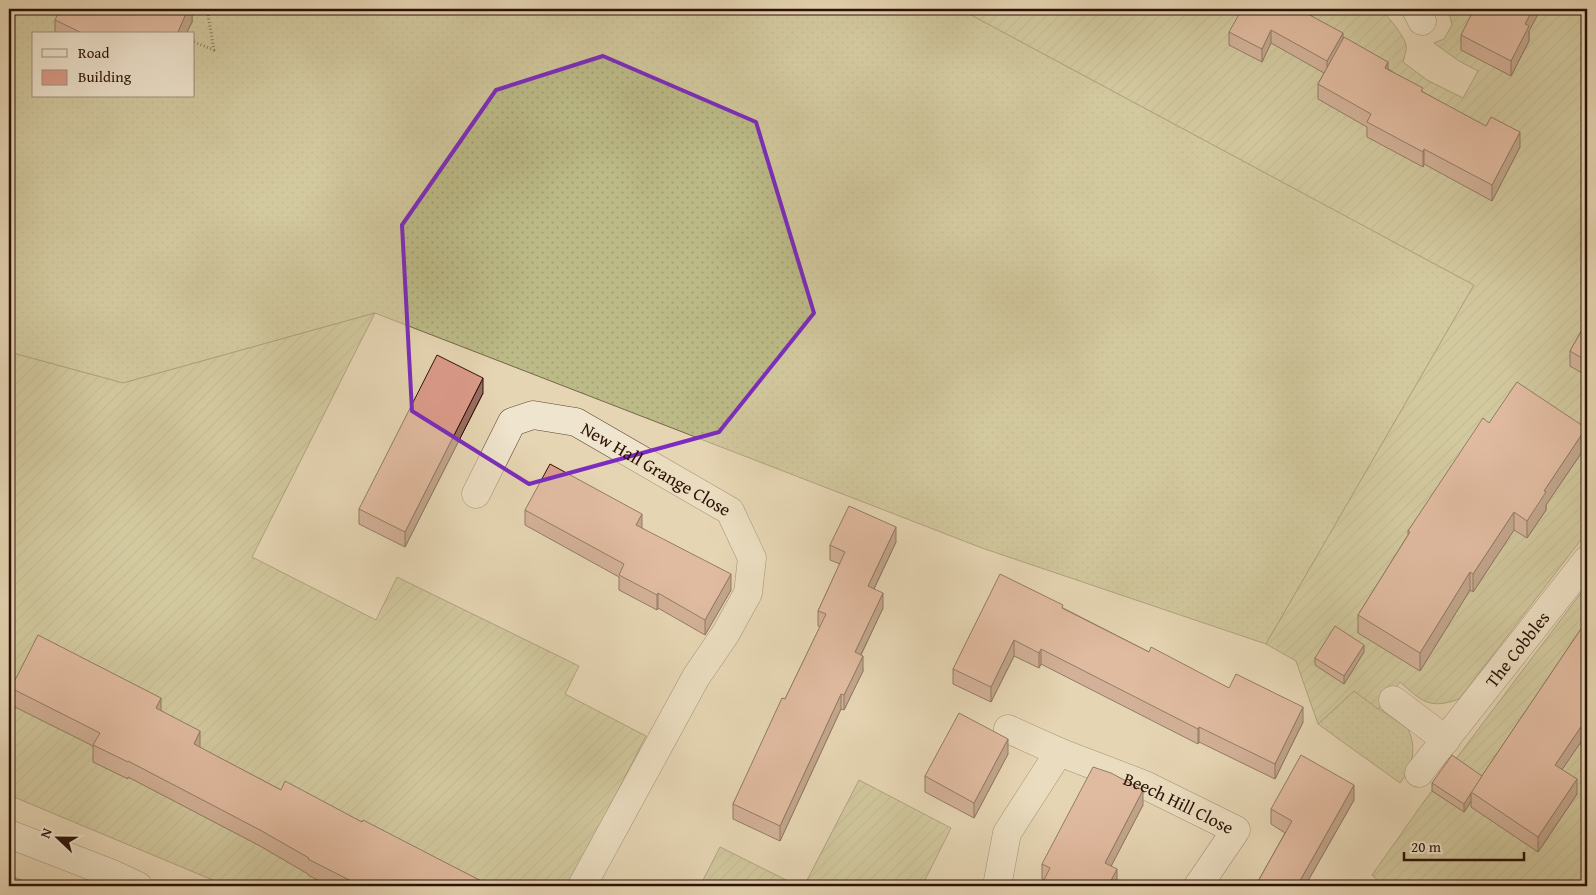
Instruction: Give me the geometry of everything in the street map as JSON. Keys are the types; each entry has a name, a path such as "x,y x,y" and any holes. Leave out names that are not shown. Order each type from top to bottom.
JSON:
{"street":[{"name":"New Hall Grange Close","path":"476,494 512,422 533,415 576,422 730,511 752,558 748,593 726,633 696,677 582,886"},
{"name":"The Cobbles","path":"1420,773 1587,560"},
{"path":"1393,700 1446,740"},
{"name":"Beech Hill Close","path":"1008,729 1059,752 1145,785 1236,830 1198,886"},
{"path":"997,886 1007,833 1059,752"},
{"path":"9,834 110,873 138,886"}],"path":[{"path":"195,42 214,50 207,9"}],"highlighted area":[{"path":"603,56 756,122 814,313 719,432 529,484 412,411 402,225 496,90"}],"shaded area":[{"path":"9,9 960,9 1474,285 1266,644 982,548 375,313 123,383 9,352"},
{"path":"960,9 1364,9 1366,12 1371,9 1380,9 1405,41 1406,49 1403,62 1427,80 1463,98 1478,71 1459,61 1434,43 1444,39 1452,25 1448,9 1587,9 1587,532 1459,699 1440,704 1426,702 1400,682 1378,709 1354,691 1318,724 1296,661 1266,644 1474,285"},
{"path":"375,313 252,557 376,620 397,577 579,666 565,694 646,736 569,886 227,886 9,795 9,352 123,383"},
{"path":"1587,585 1587,886 1384,886 1372,875 1425,800"},
{"path":"1354,691 1408,729 1413,750 1412,757 1408,770 1400,783 1318,724"},
{"path":"859,780 951,828 922,886 804,886"},
{"path":"720,847 798,886 700,886"},
{"path":"9,875 37,886 9,886"}],"building":[{"path":"60,9 188,9 178,32 80,32 55,20"},
{"path":"1242,9 1305,9 1304,12 1343,33 1327,61 1271,30 1262,49 1229,32"},
{"path":"1474,9 1533,9 1525,24 1529,26 1511,61 1461,35"},
{"path":"1344,37 1388,62 1385,68 1423,88 1421,91 1486,126 1491,117 1520,132 1492,185 1424,149 1423,152 1367,122 1371,114 1318,84"},
{"path":"1587,321 1587,361 1570,351"},
{"path":"437,355 483,378 405,532 359,509"},
{"path":"1517,382 1586,428 1544,491 1546,492 1527,521 1514,512 1473,574 1470,572 1420,653 1358,615 1410,532 1408,531 1483,418 1489,423"},
{"path":"550,464 642,514 636,525 731,574 705,620 658,593 657,595 619,575 624,564 525,510"},
{"path":"849,506 896,527 868,586 883,593 855,652 863,656 844,695 841,694 780,826 733,804 782,698 785,699 826,614 818,611 845,552 830,545"},
{"path":"1000,574 1063,605 1062,608 1149,652 1151,647 1229,688 1236,674 1303,707 1275,764 1199,727 1198,729 1041,649 1039,653 1014,640 991,687 953,669"},
{"path":"1587,620 1587,718 1555,765 1577,779 1538,837 1471,792"},
{"path":"1335,626 1364,645 1344,676 1315,658"},
{"path":"38,635 161,698 156,708 200,731 194,744 281,790 285,781 362,822 363,820 491,886 361,886 308,859 260,830 128,761 93,745 100,733 11,688"},
{"path":"959,713 1008,739 974,803 925,776"},
{"path":"1301,755 1354,785 1297,886 1256,885 1292,821 1271,809"},
{"path":"1452,755 1482,776 1464,804 1432,783"},
{"path":"1093,767 1111,773 1143,790 1105,863 1117,869 1108,886 1041,886 1050,868 1042,864"}]}
